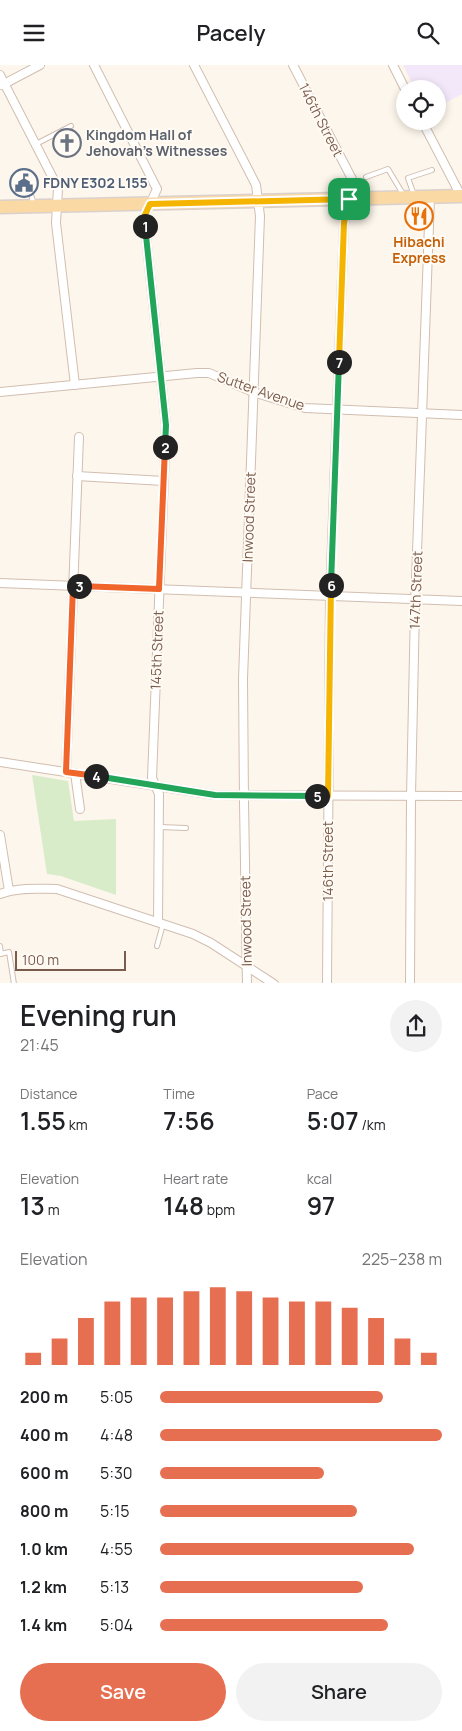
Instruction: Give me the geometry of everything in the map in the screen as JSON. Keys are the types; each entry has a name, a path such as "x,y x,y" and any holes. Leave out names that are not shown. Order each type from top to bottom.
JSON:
{"main road":[{"path":"0,207 461,196"}],"street":[{"path":"2,84 40,65"},
{"name":"145th Street","path":"94,65 157,189 144,217 166,425 152,778 160,794 161,923"},
{"name":"Inwood Street","path":"194,65 256,185 260,216 243,679 247,983"},
{"name":"146th Street","path":"293,65 352,179 353,188 344,223 330,596 327,983"},
{"path":"393,65 400,80"},
{"path":"0,75 2,84 58,188 56,223 74,385"},
{"path":"427,130 461,196"},
{"name":"147th Street","path":"410,983 415,599 430,197"},
{"name":"Sutter Avenue","path":"0,392 160,375 209,373 253,391 305,408 462,415"},
{"path":"66,772 79,437"},
{"path":"78,476 164,481"},
{"path":"0,583 462,601"},
{"path":"0,762 215,795 462,796"},
{"path":"75,773 80,809"},
{"path":"0,835 8,891"},
{"path":"0,894 8,891 34,888 57,889 193,934 211,943 274,983"}],"lane":[{"path":"36,144 71,126"},
{"path":"366,177 388,169 410,197"},
{"path":"410,197 408,178 432,170"},
{"path":"29,189 34,207"},
{"path":"159,827 186,828"},
{"path":"157,946 161,923"},
{"path":"0,946 0,954 9,952 14,983"}],"shaded area":[{"path":"403,65 462,65 462,94 446,103 446,80 410,80"}],"green space":[{"path":"32,775 68,781 74,821 116,819 116,895 61,876 47,874"}],"place":[{"name":"Kingdom Hall of Jehovah's Witnesses","path":"67,143"},
{"name":"FDNY E302 L155","path":"24,183"},
{"name":"Hibachi Express","path":"419,216"}],"route":[{"path":"349,199 344,223 331,587 328,796 215,795 66,772 73,586 159,589 166,425 144,217 150,204 349,199"}]}
